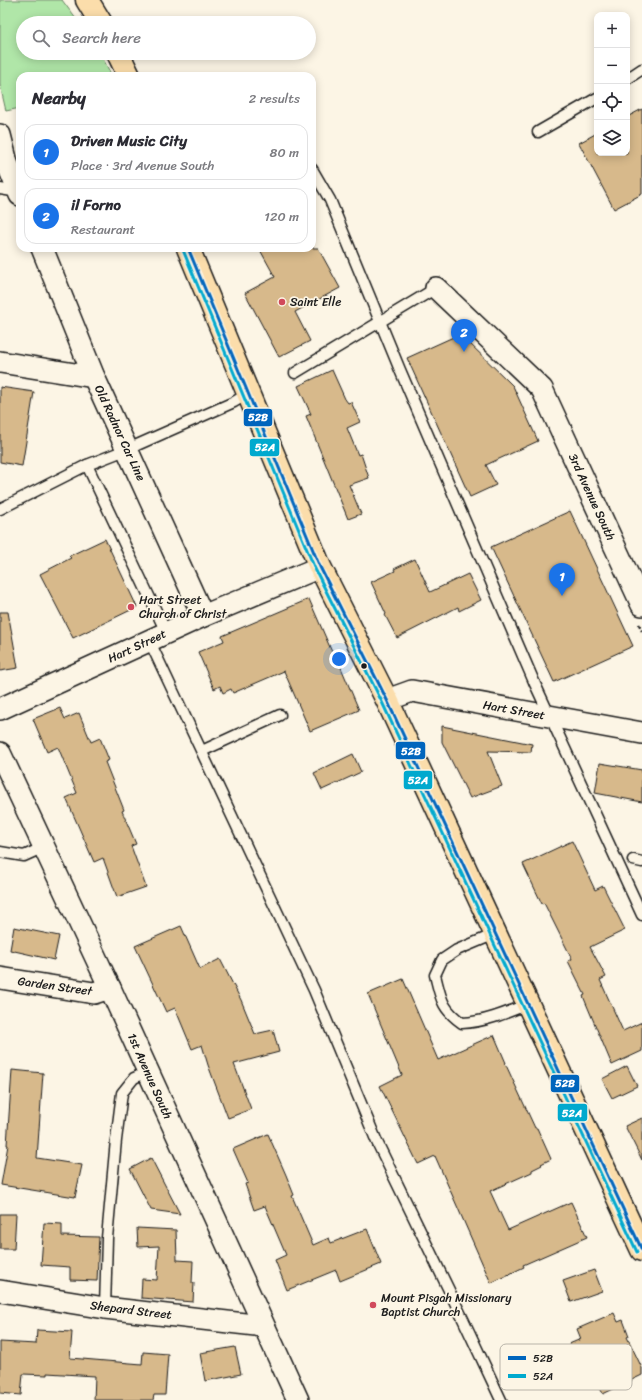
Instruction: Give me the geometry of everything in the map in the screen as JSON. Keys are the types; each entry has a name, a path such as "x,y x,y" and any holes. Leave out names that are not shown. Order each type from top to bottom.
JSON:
{"main road":[{"path":"87,0 97,16"},
{"path":"121,60 127,72"},
{"path":"190,252 250,393 320,566 387,700 642,1250"}],"street":[{"path":"0,135 13,192"},
{"name":"Old Radnor Car Line","path":"44,252 94,377 203,616"},
{"name":"3rd Avenue South","path":"436,288 542,389 642,605"},
{"path":"0,362 94,377"},
{"name":"Hart Street","path":"0,709 158,636 320,566"},
{"name":"Hart Street","path":"387,700 412,691 642,733"},
{"name":"1st Avenue South","path":"0,753 110,988 298,1400"},
{"name":"Garden Street","path":"0,978 94,993 110,988"},
{"name":"Shepard Street","path":"0,1292 105,1308 263,1326"}],"lane":[{"path":"630,77 642,69"},
{"path":"538,132 594,100"},
{"path":"316,176 330,200 403,377 550,716 642,915"},
{"path":"295,373 436,288"},
{"path":"0,509 87,465 128,449 234,402 250,393"},
{"path":"87,465 158,636 202,752 314,990 377,1142 463,1318 501,1400"},
{"path":"202,752 280,716"},
{"path":"0,852 24,856 44,847"},
{"path":"495,934 457,950 442,960 435,975 442,1003 453,1017 462,1023 475,1023 486,1020 528,1004"},
{"path":"105,1308 107,1238 122,1093 134,1078 148,1072"}],"green space":[{"path":"0,0 62,0 74,16 16,16 16,60 104,60 110,72 16,72 16,109 6,111 0,85"}],"building":[{"path":"642,109 642,194 614,209 579,143 594,135 594,156 630,156 630,115"},
{"name":"Saint Elle","path":"316,248 318,248 340,288 295,312 310,341 279,357 245,293 275,277 261,252 316,252"},
{"path":"460,334 513,386 538,441 486,465 496,485 470,497 407,358"},
{"path":"332,370 345,399 348,403 351,402 360,422 347,428 358,455 361,454 369,478 349,485 361,514 348,519 306,416 311,414 298,386"},
{"path":"0,387 34,392 22,466 0,462"},
{"path":"570,511 633,646 554,682 491,547"},
{"path":"105,539 137,607 73,638 40,574 71,558 69,556"},
{"path":"415,559 430,592 468,574 481,600 459,611 458,607 397,638 371,582 395,571 394,569"},
{"path":"309,599 332,652 334,651 359,710 310,731 284,671 233,693 231,689 223,693 220,686 214,689 198,652 224,641 222,636"},
{"path":"0,612 8,612 18,668 0,671"},
{"path":"60,708 65,719 79,713 91,742 100,738 109,760 105,762 124,810 122,811 136,844 131,846 146,887 117,897 103,858 94,862 66,798 77,793 58,747 47,752 33,719"},
{"path":"442,726 532,744 531,752 488,751 502,786 470,798 442,742"},
{"path":"353,754 361,772 322,790 314,773"},
{"path":"600,763 642,770 642,802 595,793"},
{"path":"572,841 595,890 603,886 625,930 590,947 606,977 600,980 623,1031 642,1022 642,1051 612,1065 583,996 585,995 568,961 572,959 544,903 542,904 523,864"},
{"path":"181,926 200,969 220,959 241,1000 255,1034 273,1030 279,1052 234,1064 251,1109 228,1118 202,1045 192,1049 175,1008 166,1012 135,946"},
{"path":"14,927 59,936 54,960 10,950"},
{"path":"403,979 438,1060 494,1035 505,1063 551,1159 532,1170 532,1172 490,1191 508,1230 571,1202 587,1237 523,1265 524,1267 491,1283 435,1156 418,1164 380,1086 402,1075 368,994"},
{"path":"627,1066 637,1086 612,1098 602,1079"},
{"path":"12,1070 43,1073 37,1158 82,1165 75,1197 1,1185 8,1145"},
{"path":"642,1118 642,1160 625,1126"},
{"path":"268,1134 286,1175 294,1195 292,1196 313,1245 329,1238 331,1243 367,1229 381,1264 340,1281 336,1270 287,1290 275,1260 286,1255 265,1206 254,1210 245,1184 248,1183 233,1149"},
{"path":"151,1158 180,1214 151,1210 130,1169"},
{"path":"0,1214 16,1214 14,1249 0,1249"},
{"path":"44,1223 62,1224 62,1236 99,1237 97,1281 70,1280 70,1267 41,1265"},
{"path":"137,1228 176,1230 177,1260 193,1261 193,1302 141,1298 142,1279 157,1280 159,1246 138,1247"},
{"path":"594,1270 602,1291 571,1302 563,1281"},
{"path":"614,1313 618,1322 623,1320 630,1344 569,1344 581,1339 577,1329"},
{"path":"37,1330 72,1332 70,1358 142,1364 143,1352 168,1354 165,1395 154,1395 153,1400 94,1400 95,1376 47,1373 47,1375 23,1374 21,1395 0,1393 0,1342 36,1344"},
{"path":"235,1347 241,1374 205,1381 200,1353"},
{"path":"632,1347 642,1368 642,1375 632,1380"},
{"path":"601,1390 611,1390 603,1394"}],"transit line":[{"name":"52A","path":"184,252 315,569 382,702 637,1252"},
{"name":"52B","path":"190,252 320,567 387,700 642,1250"}],"place":[{"name":"Saint Elle","path":"282,302"},
{"name":"il Forno","path":"464,352"},
{"name":"Driven Music City","path":"562,596"},
{"name":"Hart Street Church of Christ","path":"131,607"},
{"name":"Mount Pisgah Missionary Baptist Church","path":"373,1305"}]}
